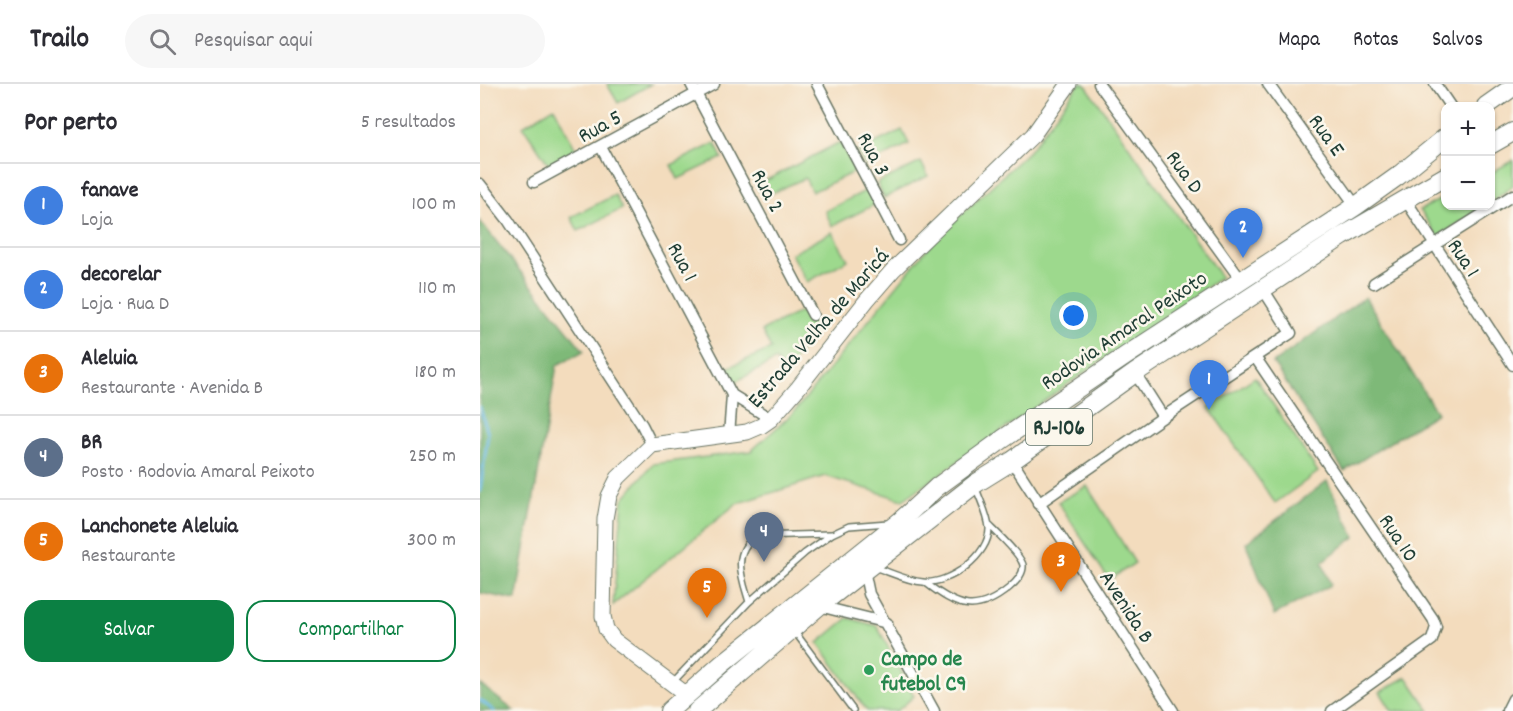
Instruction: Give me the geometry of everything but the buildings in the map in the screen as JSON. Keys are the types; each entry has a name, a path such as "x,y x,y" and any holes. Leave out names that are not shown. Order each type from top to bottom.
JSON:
{"highway":[{"path":"1492,102 1513,87"},
{"path":"1495,109 1513,96"},
{"path":"1495,143 1513,132"},
{"path":"1495,150 1513,139"},
{"name":"Rodovia Amaral Peixoto","path":"669,711 722,664 899,522 937,487 1003,439 1356,206 1441,141"},
{"path":"1398,176 1421,167 1441,151"},
{"name":"Rodovia Amaral Peixoto","path":"697,711 819,606 975,484 1012,461 1135,373 1263,289 1367,221 1441,179"}],"street":[{"name":"Rua 5","path":"534,182 601,147 694,89 714,84"},
{"name":"Rua 3","path":"817,84 898,240"},
{"name":"Estrada Velha de Maricá","path":"652,445 747,432 761,426 771,418 893,270 1033,135 1069,84"},
{"name":"Rua D","path":"1099,84 1241,280"},
{"name":"Rua E","path":"1268,84 1356,206"},
{"path":"1434,84 1447,102"},
{"name":"Rua 2","path":"694,89 813,315"},
{"name":"Rua 1","path":"601,147 732,395"},
{"path":"480,184 508,220 642,425 652,445 618,478 609,496 605,519 603,616 606,629 614,640 687,695"},
{"path":"1374,284 1513,195"},
{"name":"Rua 1","path":"1404,199 1513,366"},
{"path":"1038,504 1163,417 1291,333 1263,289"},
{"name":"Rua 10","path":"1255,357 1433,619 1436,627 1432,640 1332,711"},
{"path":"1135,373 1163,417"},
{"path":"729,436 732,395 771,418"},
{"name":"Avenida B","path":"1012,461 1173,711"},
{"path":"867,567 869,594 934,711"},
{"path":"819,606 887,623"},
{"path":"1507,711 1513,699"}],"lane":[{"path":"926,583 948,579 982,552 988,539 989,525 975,484"},
{"path":"672,684 749,602 805,553 832,534 849,526 899,522"},
{"path":"867,567 926,583 959,604 979,605 997,598 1015,583 1022,572 1021,560 989,525"},
{"path":"749,602 741,575 741,554 747,542 756,536 832,534"},
{"path":"792,629 853,710"}],"green space":[{"path":"607,84 651,84 618,103"},
{"path":"1079,84 1085,84 1221,277 903,500 825,476 736,504 613,605 623,499 653,464 751,451 795,411 935,239 1029,151"},
{"path":"554,107 576,150 549,165 523,126"},
{"path":"902,130 909,144 865,166 858,151"},
{"path":"840,142 856,171 812,192 805,178 763,197 757,185"},
{"path":"715,143 722,158 678,179 671,165"},
{"path":"1513,160 1513,186 1495,199 1495,171"},
{"path":"921,162 928,176 884,198 877,183"},
{"path":"869,189 876,204 832,226 825,211"},
{"path":"615,195 622,209 578,231 571,217"},
{"path":"1441,199 1441,210 1479,210 1438,237 1420,210"},
{"path":"480,221 584,351 557,365 516,600 480,593"},
{"path":"832,232 848,260 807,282 791,254"},
{"path":"1365,297 1437,413 1344,471 1273,363"},
{"path":"805,309 817,330 784,373 776,360 735,382 727,368 771,349 762,331"},
{"path":"1255,377 1318,472 1275,503 1209,408"},
{"path":"1327,481 1355,537 1322,562 1331,585 1274,615 1246,543"},
{"path":"1087,486 1135,563 1109,580 1058,502"},
{"name":"Campo de futebol C9","path":"848,618 877,626 914,696 897,711 867,711 818,643"},
{"path":"1407,677 1430,711 1392,711 1380,692"},
{"path":"480,684 514,711 480,711"}],"waterway":[{"path":"480,407 488,434 480,491"},
{"path":"480,700 494,711"}],"place":[{"name":"decorelar","path":"1243,258"},
{"name":"fanave","path":"1209,410"},
{"name":"BR","path":"764,562"},
{"name":"Aleluia","path":"1061,592"},
{"name":"Lanchonete Aleluia","path":"707,618"},
{"name":"Campo de futebol C9","path":"869,670"}]}
